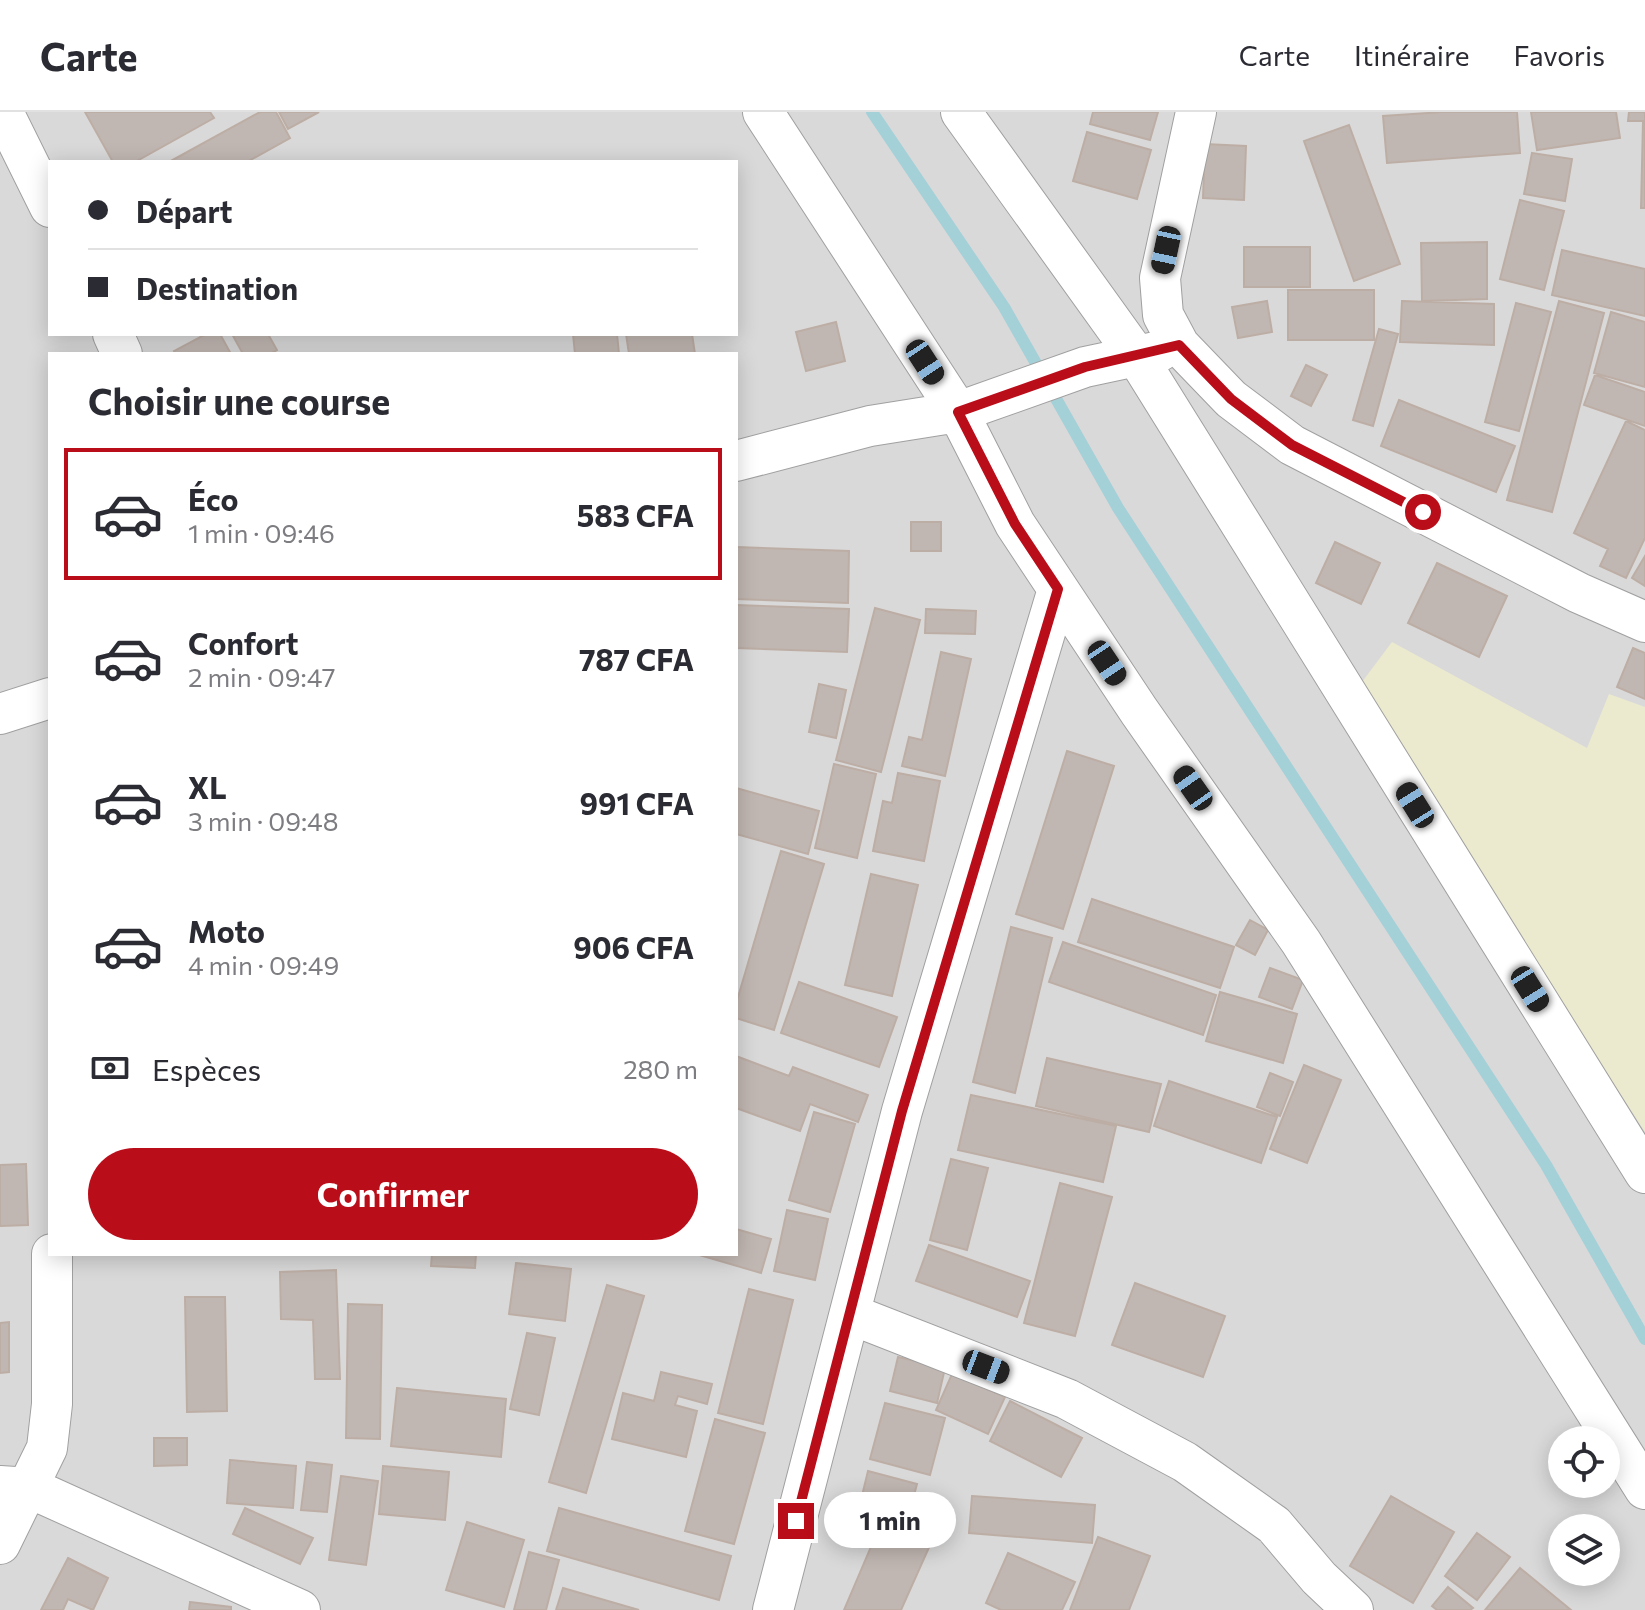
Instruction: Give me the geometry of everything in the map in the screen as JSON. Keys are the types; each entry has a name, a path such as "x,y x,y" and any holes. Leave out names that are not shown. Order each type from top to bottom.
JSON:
{"street":[{"path":"3,112 48,203"},
{"path":"763,112 958,412 1015,524 1301,942 1645,1489"},
{"path":"961,112 1137,357 1645,1173"},
{"path":"1196,112 1160,278 1163,315 1179,345 1231,399 1292,445 1579,593 1645,622"},
{"path":"738,460 883,423 958,412 1085,367 1179,345"},
{"path":"773,1610 902,1111 1058,589"},
{"path":"0,714 48,699"},
{"path":"0,1544 15,1487 47,1448 52,1404 52,1256"},
{"path":"850,1314 1067,1399 1185,1462 1274,1525 1319,1578 1353,1610"},
{"path":"15,1487 300,1610"}],"shaded area":[{"path":"0,112 1645,112 1645,1610 0,1610"}],"green space":[{"path":"1392,642 1587,748 1609,694 1645,707 1645,1132 1356,690"}],"building":[{"path":"85,112 210,112 214,118 139,160 112,160"},
{"path":"260,112 276,112 290,138 251,160 173,160"},
{"path":"279,112 319,112 288,129"},
{"path":"1093,112 1158,112 1150,140 1090,124"},
{"path":"1517,112 1520,153 1387,163 1383,116"},
{"path":"1531,112 1616,112 1620,138 1537,150"},
{"path":"1629,112 1645,112 1645,208 1641,208 1643,121 1628,121"},
{"path":"1349,125 1400,264 1354,281 1304,141"},
{"path":"1087,132 1151,150 1137,199 1073,181"},
{"path":"1205,144 1246,146 1244,200 1203,198"},
{"path":"1532,153 1572,159 1565,201 1524,194"},
{"path":"1520,200 1564,211 1544,290 1500,279"},
{"path":"1487,242 1487,299 1422,301 1421,243"},
{"path":"1244,247 1310,247 1310,287 1244,287"},
{"path":"1562,250 1645,269 1645,316 1552,295"},
{"path":"1288,290 1374,290 1374,340 1288,340"},
{"path":"1267,301 1272,332 1238,338 1232,307"},
{"path":"1402,301 1494,304 1494,345 1400,342"},
{"path":"1559,301 1604,313 1552,512 1507,500"},
{"path":"1516,303 1551,312 1519,431 1485,422"},
{"path":"1611,312 1645,322 1645,387 1594,373"},
{"path":"836,322 845,361 806,371 796,332"},
{"path":"1379,329 1398,334 1373,426 1353,420"},
{"path":"202,336 221,336 230,352 175,352"},
{"path":"233,336 269,336 277,350 274,352 242,352"},
{"path":"573,336 617,336 619,352 575,352"},
{"path":"626,336 692,336 695,352 629,352"},
{"path":"1306,365 1327,375 1311,406 1291,396"},
{"path":"1595,375 1645,392 1645,426 1584,405"},
{"path":"1399,400 1515,446 1496,492 1381,446"},
{"path":"1626,421 1645,430 1645,538 1626,578 1600,566 1608,549 1574,533"},
{"path":"911,522 941,522 941,551 911,551"},
{"path":"1335,542 1380,563 1361,604 1316,583"},
{"path":"738,547 849,551 848,603 738,599"},
{"path":"1645,556 1645,586 1632,578"},
{"path":"1437,563 1507,596 1479,657 1408,623"},
{"path":"738,605 849,609 847,652 738,648"},
{"path":"875,608 920,620 881,772 836,760"},
{"path":"926,609 976,611 975,634 925,633"},
{"path":"1633,648 1645,653 1645,699 1617,687"},
{"path":"941,652 971,659 945,776 902,766 909,737 922,740"},
{"path":"819,684 846,690 836,738 809,732"},
{"path":"1067,751 1114,766 1063,929 1016,914"},
{"path":"834,764 876,774 857,858 815,848"},
{"path":"898,773 940,781 924,861 873,851 883,801 892,803"},
{"path":"738,789 819,811 808,854 738,835"},
{"path":"781,851 824,864 774,1030 738,1019 738,997"},
{"path":"871,874 918,885 892,996 845,985"},
{"path":"1092,899 1234,947 1220,988 1078,942"},
{"path":"1250,920 1268,930 1255,955 1236,945"},
{"path":"1011,927 1052,938 1015,1093 973,1082"},
{"path":"1063,942 1216,995 1203,1035 1049,982"},
{"path":"1270,968 1303,980 1292,1009 1259,997"},
{"path":"799,982 897,1017 879,1067 781,1033"},
{"path":"1220,992 1297,1014 1283,1063 1206,1041"},
{"path":"738,1057 789,1076 793,1067 868,1095 858,1122 810,1104 800,1131 738,1109"},
{"path":"1047,1058 1161,1084 1149,1132 1036,1106"},
{"path":"1304,1065 1341,1080 1307,1163 1270,1149"},
{"path":"1270,1073 1293,1082 1280,1116 1257,1107"},
{"path":"1169,1081 1277,1117 1261,1163 1154,1126"},
{"path":"971,1095 1116,1126 1103,1182 958,1150"},
{"path":"814,1112 855,1124 830,1212 789,1200"},
{"path":"951,1159 988,1168 967,1250 930,1240"},
{"path":"26,1164 28,1225 0,1226 0,1165"},
{"path":"1060,1183 1112,1197 1075,1336 1024,1323"},
{"path":"787,1210 828,1219 815,1280 774,1271"},
{"path":"738,1230 771,1239 761,1273 703,1256 738,1256"},
{"path":"929,1245 1030,1281 1017,1317 916,1281"},
{"path":"432,1256 476,1256 475,1268 431,1266"},
{"path":"516,1263 571,1269 565,1321 509,1314"},
{"path":"336,1270 340,1379 315,1379 313,1320 281,1319 280,1272"},
{"path":"1135,1283 1225,1316 1203,1377 1112,1345"},
{"path":"607,1285 644,1296 586,1493 549,1482"},
{"path":"749,1289 793,1300 763,1424 718,1413"},
{"path":"185,1297 225,1297 227,1411 187,1412"},
{"path":"348,1304 382,1305 380,1439 346,1438"},
{"path":"9,1322 9,1372 0,1373 0,1323"},
{"path":"527,1333 555,1338 539,1415 510,1409"},
{"path":"898,1357 945,1368 937,1403 890,1391"},
{"path":"661,1372 712,1384 707,1404 678,1396 675,1405 697,1411 686,1457 612,1439 623,1393 654,1401"},
{"path":"952,1374 1005,1397 988,1434 936,1410"},
{"path":"397,1388 506,1399 501,1457 391,1446"},
{"path":"1010,1401 1082,1438 1061,1477 990,1441"},
{"path":"885,1403 945,1418 930,1475 870,1459"},
{"path":"715,1419 765,1433 734,1544 685,1531"},
{"path":"154,1438 187,1438 187,1465 154,1466"},
{"path":"230,1460 296,1466 293,1508 227,1503"},
{"path":"307,1462 332,1465 327,1512 301,1510"},
{"path":"383,1466 449,1472 445,1520 379,1514"},
{"path":"868,1471 917,1484 907,1521 859,1508"},
{"path":"341,1476 378,1481 366,1565 329,1560"},
{"path":"972,1496 1095,1505 1092,1543 969,1533"},
{"path":"1391,1496 1454,1532 1413,1603 1350,1566"},
{"path":"245,1508 313,1538 300,1564 233,1534"},
{"path":"559,1508 731,1556 719,1600 547,1551"},
{"path":"882,1521 931,1543 901,1610 844,1610"},
{"path":"467,1522 524,1540 504,1607 446,1590"},
{"path":"1477,1533 1510,1557 1477,1600 1445,1576"},
{"path":"1098,1537 1150,1556 1129,1610 1070,1610"},
{"path":"529,1552 559,1560 546,1610 514,1610"},
{"path":"1008,1553 1075,1582 1062,1610 1001,1610 986,1603"},
{"path":"68,1558 108,1578 93,1610 68,1599 63,1610 41,1610"},
{"path":"1520,1568 1571,1610 1485,1610"},
{"path":"1448,1587 1473,1608 1437,1610 1432,1606"},
{"path":"563,1588 639,1610 556,1610"},
{"path":"190,1602 231,1607 231,1610 189,1610"}],"waterway":[{"path":"872,112 1004,307 1118,508 1546,1165 1645,1339"}],"route":[{"path":"796,1521 902,1111 1058,589 1015,524 958,412 1085,367 1179,345 1231,399 1292,445 1423,512"}]}
